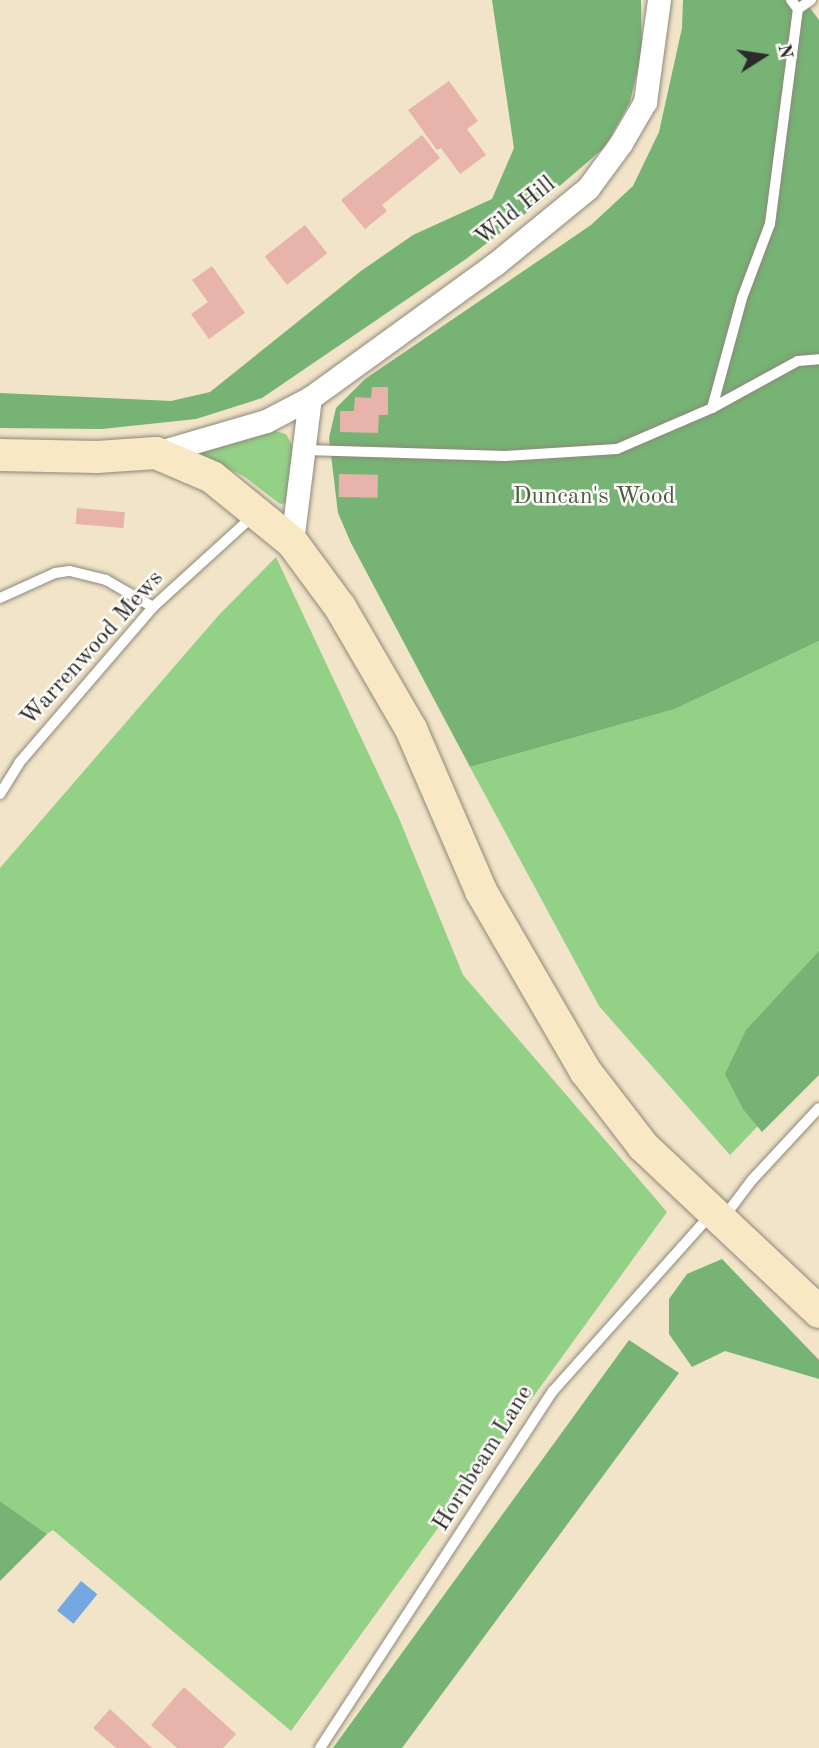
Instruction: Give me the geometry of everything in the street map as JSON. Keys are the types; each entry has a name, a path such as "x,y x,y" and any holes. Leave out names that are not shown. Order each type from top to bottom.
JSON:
{"main road":[{"path":"0,455 97,457 156,453 212,477 292,542 340,607 411,729 481,891 586,1072 642,1146 715,1218 819,1312"}],"street":[{"name":"Wild Hill","path":"156,453 266,421 310,398 494,265 588,188 621,143 645,102 659,0"},
{"path":"292,542 310,398"}],"lane":[{"path":"712,408 742,298 770,224 794,5 811,0"},
{"path":"305,450 505,456 617,449 712,408 798,360 819,359"},
{"name":"Warrenwood Mews","path":"0,794 19,763 153,607 258,512"},
{"path":"0,598 55,573 70,571 106,580 153,607"},
{"name":"Hornbeam Lane","path":"320,1748 553,1391 819,1108"}],"green space":[{"path":"492,0 641,0 642,51 630,102 605,147 541,202 466,259 262,398 196,419 102,429 0,428 0,393 171,401 210,392 361,271 413,235 492,199 514,148"},
{"name":"Duncan's Wood","path":"683,0 804,0 819,20 819,641 675,709 470,767 351,543 338,513 329,438 336,408 365,379 591,225 633,186 659,132 682,28"},
{"path":"272,430 286,434 294,449 286,503 280,504 245,477 204,456 202,452"},
{"path":"276,557 398,816 463,975 667,1212 291,1731 53,1530 47,1534 0,1501 0,868 218,616"},
{"path":"819,641 819,1063 730,1155 599,1006 470,767 675,709"},
{"path":"819,951 819,1075 762,1132 743,1109 725,1074 746,1030"},
{"path":"722,1259 819,1360 819,1379 725,1351 692,1367 669,1334 669,1299 687,1274"},
{"path":"629,1340 679,1373 402,1748 333,1748"},
{"path":"0,1501 47,1534 0,1581"}],"water":[{"path":"81,1581 97,1594 73,1624 57,1611"}],"building":[{"path":"449,81 478,121 467,129 486,155 460,174 441,148 437,150 408,110"},
{"path":"422,135 440,158 382,205 387,211 365,229 341,200"},
{"path":"305,225 327,253 287,285 265,256"},
{"path":"212,266 245,313 209,339 191,314 208,302 192,280"},
{"path":"372,387 388,387 388,415 379,415 378,433 340,432 340,411 354,411 355,397 371,398"},
{"path":"339,474 378,475 378,498 339,497"},
{"path":"77,508 125,512 123,528 76,524"},
{"path":"184,1687 236,1734 223,1748 177,1748 151,1725"},
{"path":"110,1709 152,1748 116,1748 93,1728"}]}
